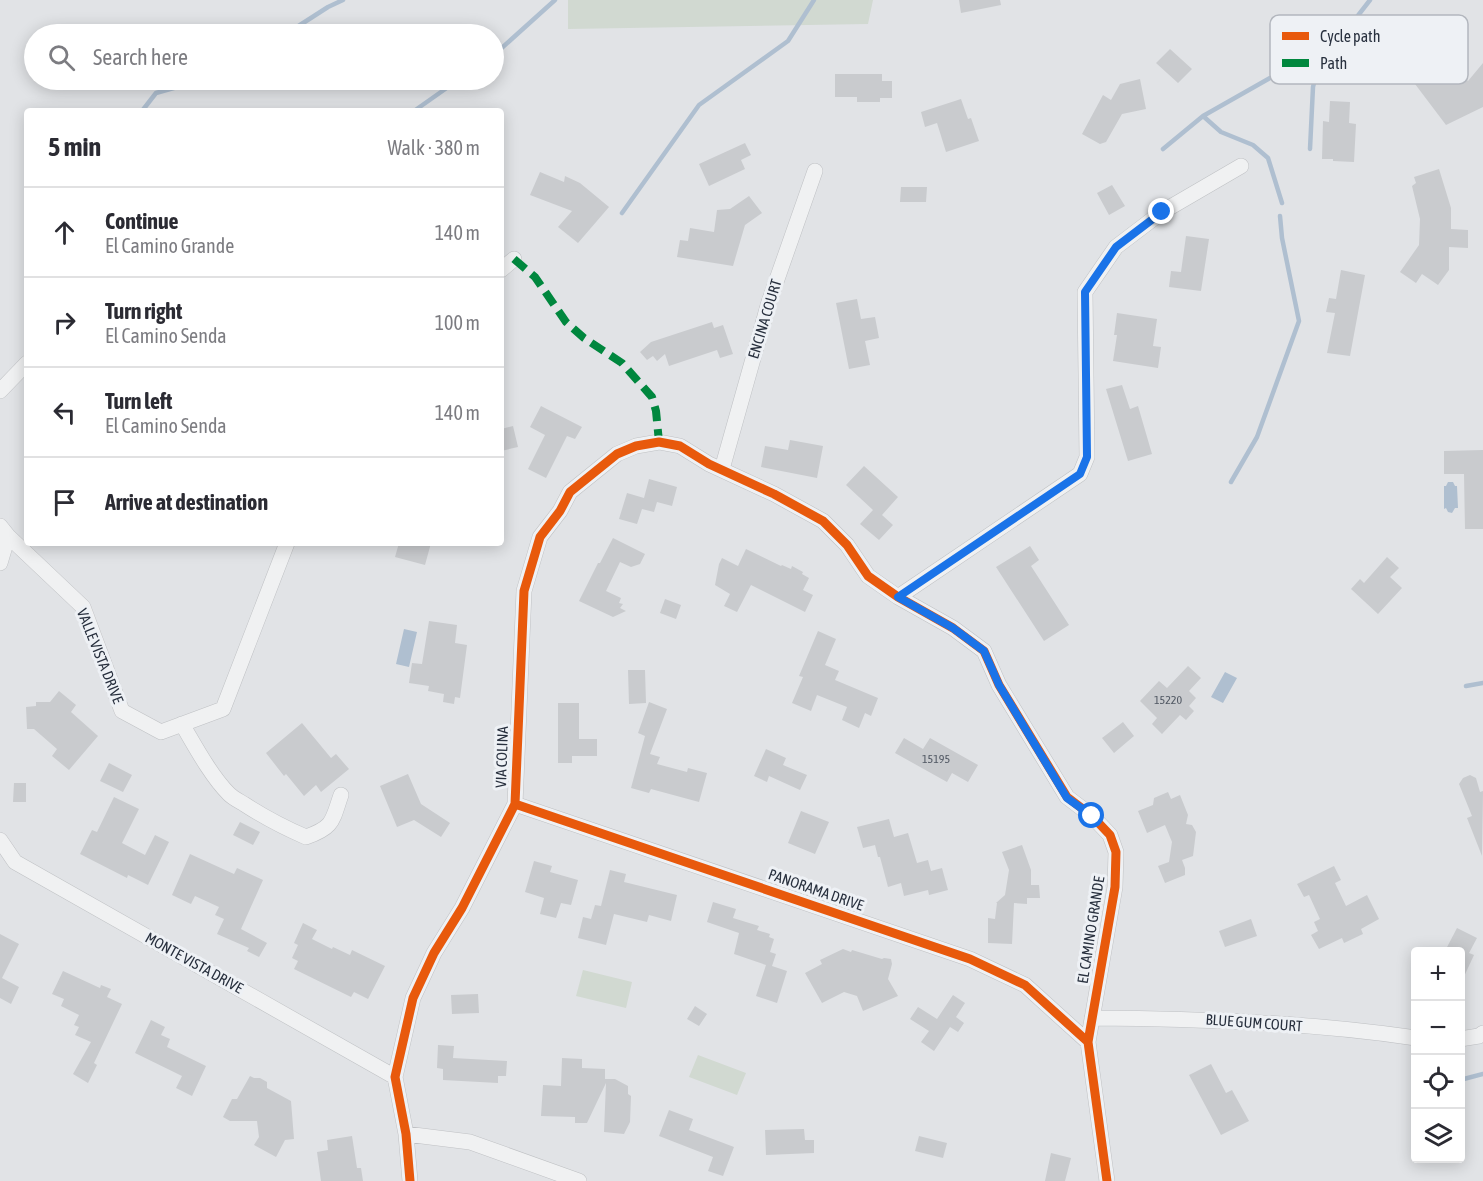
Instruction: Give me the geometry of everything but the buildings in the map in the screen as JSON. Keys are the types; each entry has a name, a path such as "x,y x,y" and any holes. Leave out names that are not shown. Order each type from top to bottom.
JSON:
{"street":[{"path":"898,597 1080,474 1087,457 1085,292 1116,247 1162,212 1241,166"},
{"name":"ENCINA COURT","path":"722,469 769,302 815,171"},
{"path":"504,267 514,259"},
{"path":"0,391 24,366"},
{"name":"VIA COLINA","path":"410,1181 406,1134 395,1077 413,998 434,953 462,908 515,804 524,591 540,537 560,511 570,492 617,454 659,442 680,447 722,469"},
{"name":"EL CAMINO GRANDE","path":"722,469 823,521 847,545 868,576 898,597 953,628 984,651 999,685 1067,798 1092,816 1110,836 1116,852 1114,887 1088,1042 1107,1181"},
{"path":"0,563 4,531"},
{"name":"VALLE VISTA DRIVE","path":"4,531 83,607 122,711 161,732 223,710 286,546"},
{"path":"182,724 208,766 230,795 261,816 287,829 306,837 321,832 331,822 341,795"},
{"name":"PANORAMA DRIVE","path":"515,804 969,958 1025,985 1088,1042"},
{"name":"MONTE VISTA DRIVE","path":"0,840 15,862 395,1077"},
{"name":"BLUE GUM COURT","path":"1092,1018 1191,1018 1362,1030 1411,1037"},
{"path":"1465,1038 1483,1033"},
{"path":"406,1134 470,1142 579,1181"}],"shaded area":[{"path":"568,0 873,0 868,24 568,29"},
{"path":"583,970 632,982 626,1008 576,996"},
{"path":"698,1055 746,1073 737,1095 689,1077"}],"water":[{"path":"1448,482 1453,482 1457,486 1458,508 1455,508 1452,513 1444,509 1444,486"},
{"path":"404,629 417,632 409,667 396,664"},
{"path":"1225,672 1237,678 1223,703 1211,697"}],"waterway":[{"path":"302,24 343,0"},
{"path":"504,46 555,0"},
{"path":"622,213 699,105 788,41 814,0"},
{"path":"1358,15 1370,0"},
{"path":"1163,149 1203,116 1270,78"},
{"path":"1310,149 1314,84"},
{"path":"144,108 156,93 167,90"},
{"path":"418,108 444,90"},
{"path":"1203,116 1221,132 1253,145 1268,158 1282,203"},
{"path":"1231,482 1257,437 1299,321 1282,238 1280,216"},
{"path":"1466,686 1483,683"},
{"path":"1465,1079 1483,1074"}],"marked path":[{"path":"514,259 535,277 566,322 584,338 622,363 652,397 656,411 659,442"}],"cycle path":[{"path":"410,1181 406,1134 395,1077 413,998 434,953 462,908 515,804 524,591 540,537 560,511 570,492 617,454 636,446 659,442 680,446 709,464 774,494 823,521 847,545 868,576 898,597 953,628 984,651 999,685 1067,797 1092,816 1110,835 1116,852 1115,887 1088,1042 1107,1181"},
{"path":"515,804 970,959 1025,985 1088,1042"}],"route":[{"path":"1092,816 1067,798 999,685 984,651 953,628 898,597 1080,474 1087,457 1085,292 1116,247 1162,212"}]}
